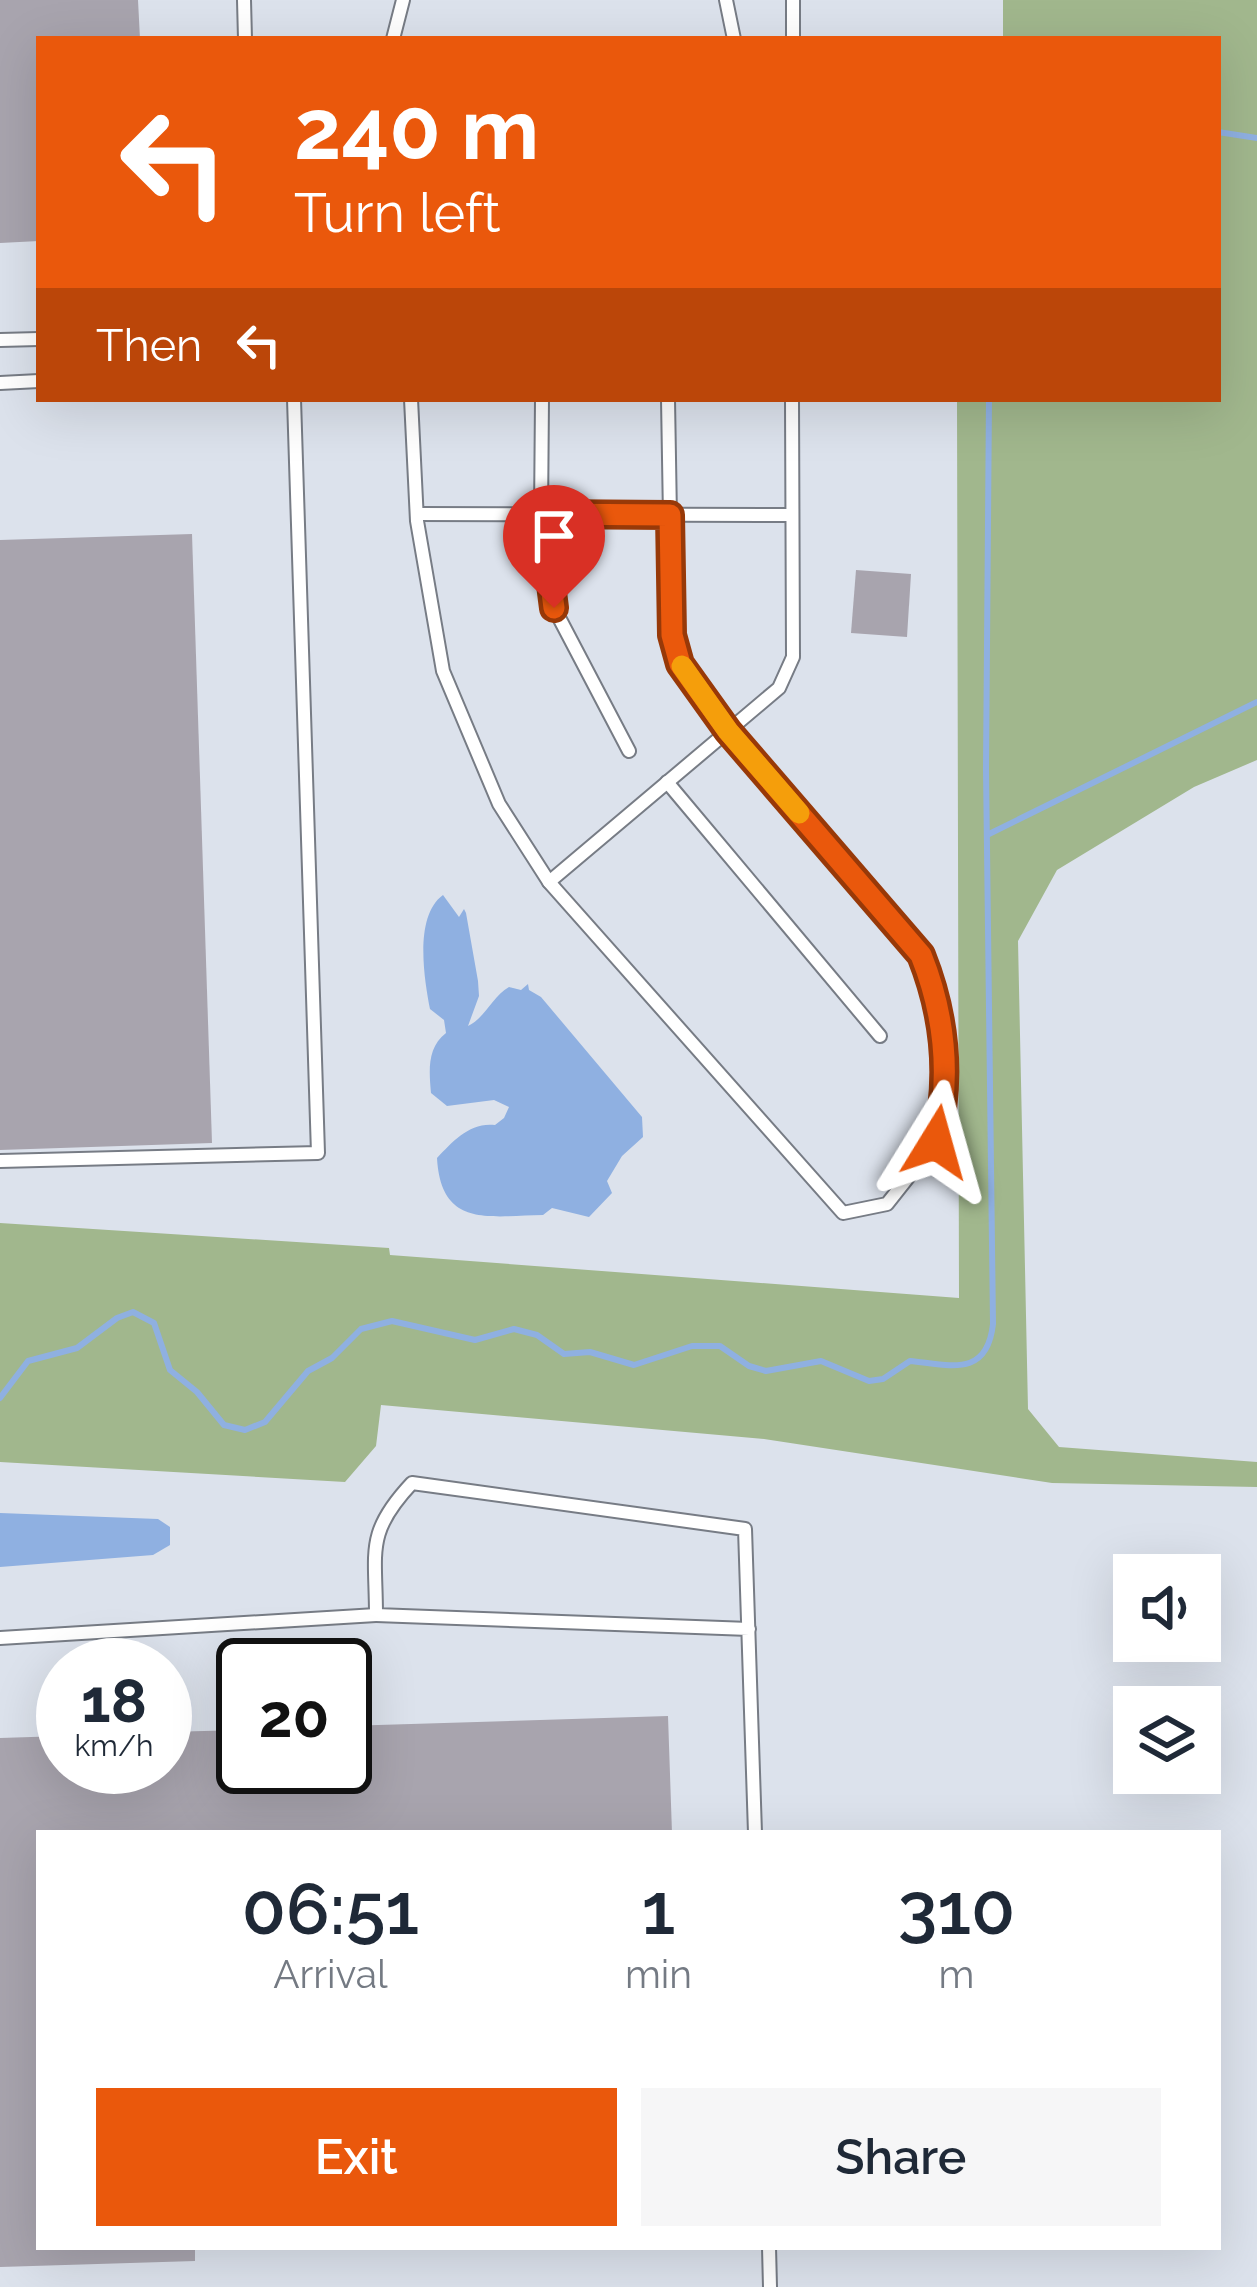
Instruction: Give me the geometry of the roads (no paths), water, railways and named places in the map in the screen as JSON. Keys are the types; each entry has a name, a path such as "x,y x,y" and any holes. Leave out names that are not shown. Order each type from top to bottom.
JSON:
{"lane":[{"path":"244,0 245,36"},
{"path":"394,36 404,0"},
{"path":"726,0 733,36"},
{"path":"793,0 793,36"},
{"path":"0,340 36,339"},
{"path":"0,383 36,382"},
{"path":"0,1161 318,1153 294,402"},
{"path":"411,402 417,514 443,671 499,804 549,882 843,1214 887,1204 936,1142 946,1099 938,997 921,955 728,731 680,664 672,635 668,402"},
{"path":"542,402 542,514 554,608 629,751"},
{"path":"549,882 779,688 794,657 792,402"},
{"path":"417,514 793,515"},
{"path":"667,782 880,1036"},
{"path":"376,1615 376,1537 385,1512 412,1483 746,1529 755,1830"},
{"path":"0,1638 376,1615 749,1629"},
{"path":"769,2250 770,2287"}],"water":[{"path":"443,895 459,917 464,909 466,913 479,996 468,1026 509,987 521,990 528,984 642,1117 643,1137 622,1156 607,1181 612,1193 589,1217 552,1208 543,1215 471,1213 448,1197 440,1181 437,1158 470,1130 495,1125 509,1107 494,1100 447,1106 431,1093 432,1053 446,1033 444,1020 430,1009 423,948 428,917"},
{"path":"0,1513 158,1519 170,1527 170,1545 153,1555 0,1567"}],"waterway":[{"path":"1221,132 1257,138"},
{"path":"0,1398 28,1361 77,1348 117,1318 133,1312 154,1323 170,1370 197,1392 224,1425 245,1430 265,1422 308,1371 332,1358 361,1329 392,1321 475,1340 514,1329 537,1335 564,1354 590,1352 634,1365 692,1346 720,1346 749,1366 766,1371 821,1361 869,1381 883,1379 910,1361 964,1364 983,1353 993,1324 986,769 989,402"},
{"path":"987,835 1257,702"}]}
